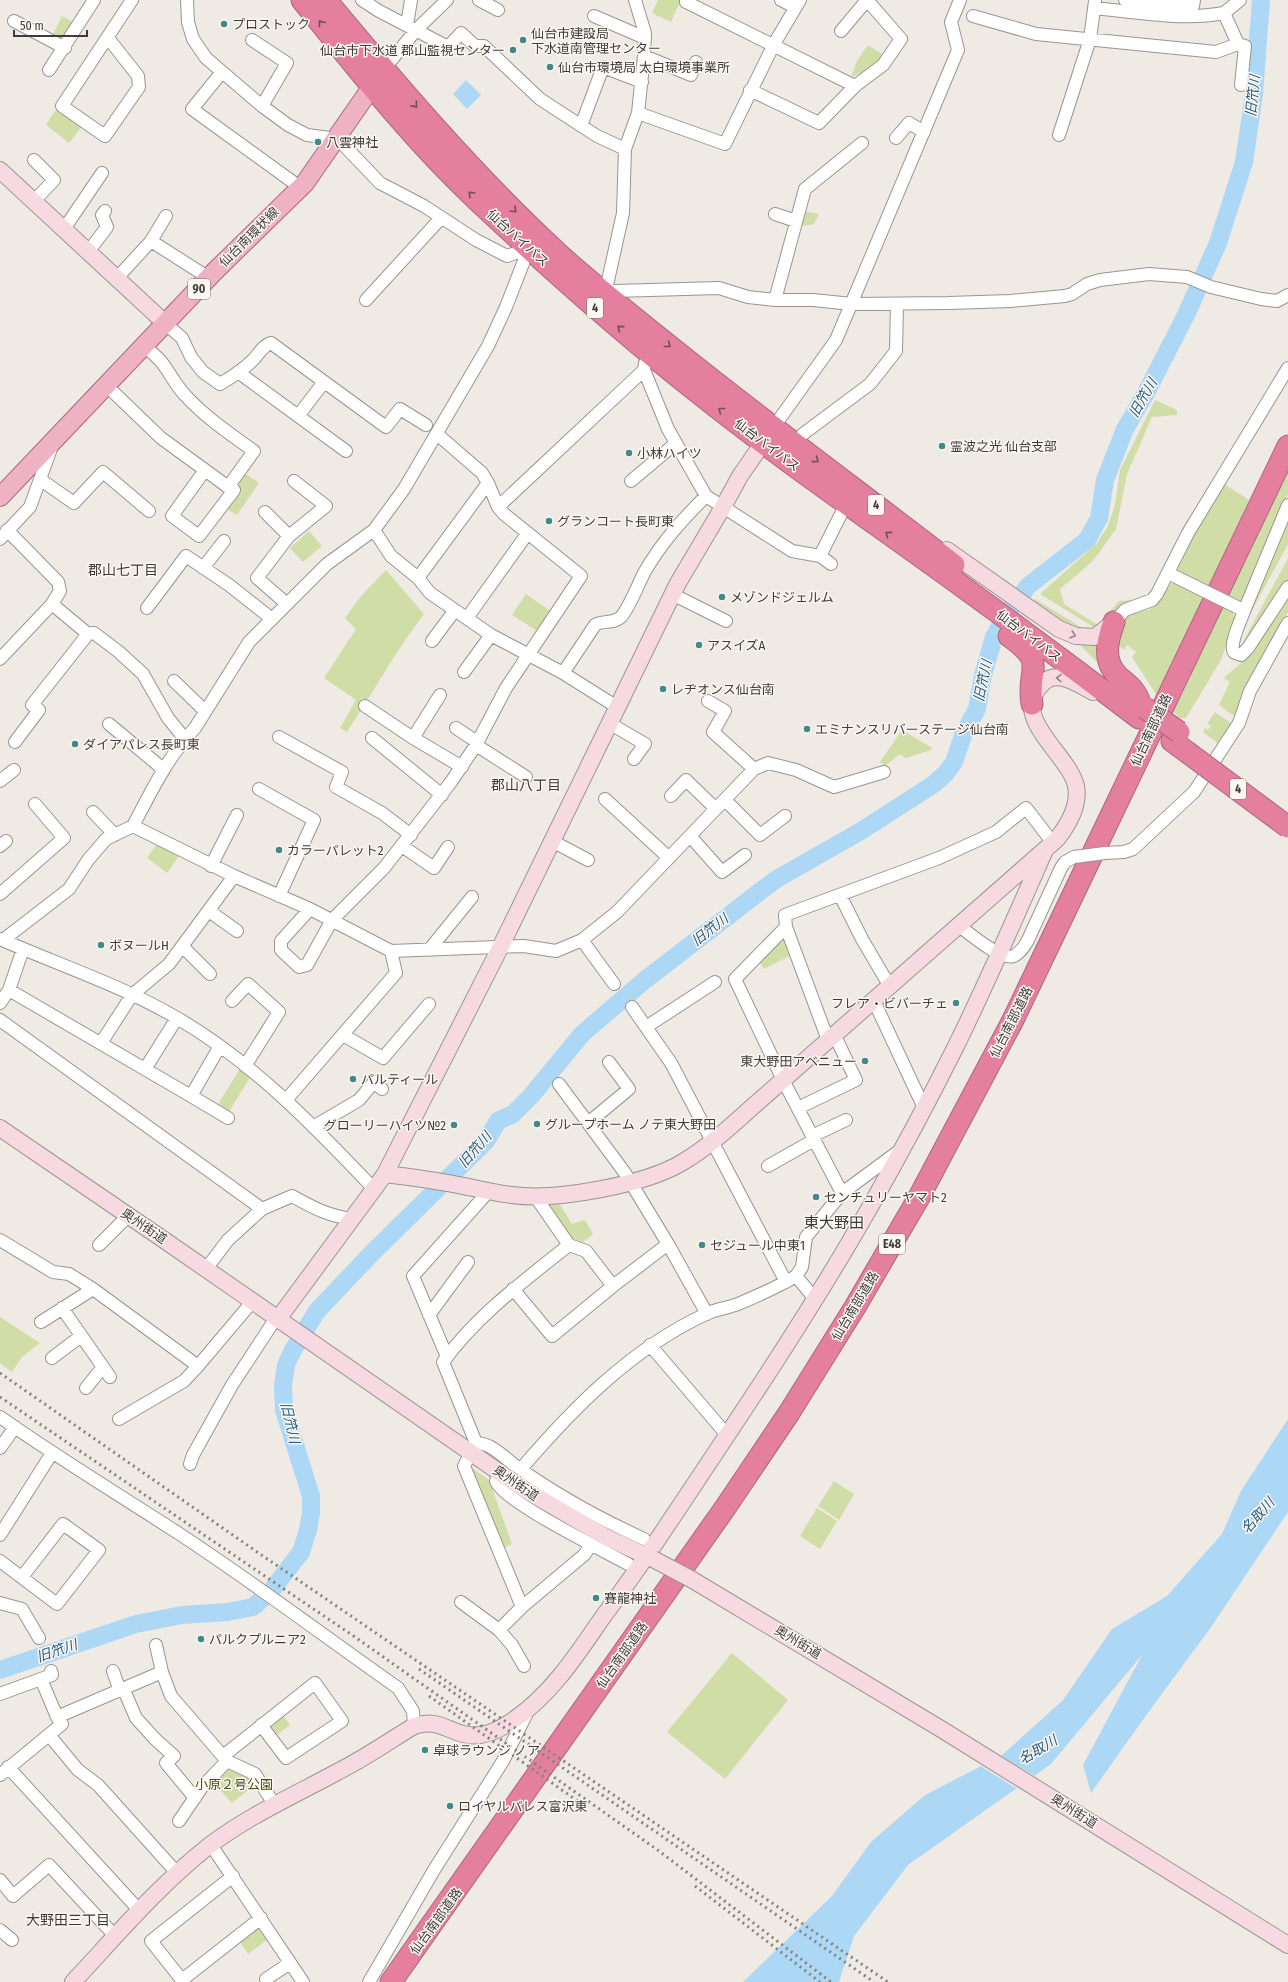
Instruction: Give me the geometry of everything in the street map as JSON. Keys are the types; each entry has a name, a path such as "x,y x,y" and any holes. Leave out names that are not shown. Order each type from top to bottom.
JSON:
{"highway":[{"name":"仙台バイパス","path":"302,0 371,87 471,194 585,299 646,361 768,435 794,444 896,520 974,589"},
{"name":"仙台バイパス","path":"326,0 384,70 471,166 540,236 846,504 920,557 974,589"},
{"name":"仙台南部道路","path":"392,1982 725,1508 788,1413 859,1300 918,1199 1013,1020 1288,446"},
{"path":"974,589 1030,629 1034,665 1030,694 1032,704"},
{"path":"1114,622 1108,639 1107,656 1117,675 1136,692 1139,710"},
{"name":"仙台バイパス","path":"1030,629 1183,742 1288,814"},
{"name":"仙台バイパス","path":"1183,742 1288,827"}],"main road":[{"name":"仙台南環状線","path":"0,497 209,278 301,188 338,139 371,87 384,70"}],"street":[{"path":"49,70 94,0"},
{"path":"108,38 138,76 140,87 105,136 62,106 132,0"},
{"path":"187,0 188,22 194,38 206,58 262,106 288,125 307,135 338,139 380,184 424,206 476,240 507,256 529,248"},
{"path":"362,0 448,47 461,33 476,46 484,46 540,99 597,136 625,149"},
{"path":"411,0 412,27"},
{"path":"384,70 412,27 447,0"},
{"path":"478,0 498,10"},
{"path":"635,0 645,38 642,82 638,113 625,149 623,213 605,294 622,290 719,288 748,297 775,300 813,300 852,304 1010,301 1057,297 1072,294 1087,284 1100,280 1149,274 1187,276 1211,287 1277,301 1288,295"},
{"path":"686,0 686,2 774,44 855,86"},
{"path":"638,113 725,144 750,90 797,4 781,0"},
{"path":"750,90 819,123 855,86 883,65 901,39 867,0 841,31"},
{"path":"190,1464 193,1455 232,1385 386,1174 500,948 672,594 740,476 768,435 831,350 852,304 958,50 951,22 960,0"},
{"path":"1131,0 1193,6 1194,0"},
{"path":"1059,135 1090,38 1094,7 1190,16 1225,16 1240,0"},
{"path":"594,16 645,38"},
{"path":"973,16 1036,34 1090,38 1216,52 1237,42"},
{"path":"1225,16 1237,42 1245,46 1241,85"},
{"path":"14,21 64,48"},
{"path":"252,40 287,63 262,106"},
{"path":"644,56 691,75 696,62"},
{"path":"581,126 603,67 642,82"},
{"path":"222,72 192,109 301,188"},
{"path":"896,138 909,123 924,132"},
{"path":"775,300 805,189 862,142"},
{"path":"34,160 54,180 34,201"},
{"path":"0,170 182,338 191,357 202,372 220,384 253,360 266,345 271,343 386,427 400,409 426,426"},
{"path":"64,229 102,173"},
{"path":"88,252 107,227 102,215 105,210"},
{"path":"775,214 796,222"},
{"path":"117,278 151,241 166,216"},
{"path":"366,300 441,218"},
{"path":"151,241 209,278"},
{"path":"1,939 69,889 96,850 106,839 133,826 163,769 195,728 249,642 327,564 374,530 404,489 488,346 506,307 529,248"},
{"path":"794,444 803,434 870,384 896,350 897,304"},
{"path":"144,347 162,360 184,395 212,420 254,451 228,487"},
{"path":"498,507 646,361 668,429 706,496 792,551 820,556 832,564"},
{"path":"974,589 1030,629 1059,629 1086,638 1096,637 1114,622 1125,610 1152,600 1171,574 1188,533 1288,368"},
{"path":"238,372 346,451"},
{"path":"298,416 324,382"},
{"path":"107,386 161,438 234,490 199,536 172,516 205,470"},
{"path":"310,909 281,941 281,950 299,967 307,965 332,920 384,868 442,795 462,767 506,688 581,576 527,534 498,507 482,473 437,434"},
{"path":"0,659 52,604 60,591 58,582 4,535 30,507 41,480 53,441"},
{"path":"631,481 676,443"},
{"path":"41,480 74,503 103,472 149,511"},
{"path":"287,604 257,578 289,536 326,506 294,480"},
{"path":"418,578 488,483"},
{"path":"563,673 595,625 598,623 613,622 620,617 645,572 675,527 706,496"},
{"path":"820,556 846,504"},
{"path":"1288,505 1241,609 1232,642 1232,650 1235,653 1241,655 1248,648 1288,587"},
{"path":"265,512 289,536"},
{"path":"374,530 391,556 418,578 430,593 491,635 563,673 617,707"},
{"path":"467,618 527,534"},
{"path":"203,568 224,541"},
{"path":"147,608 186,556 272,619"},
{"path":"1171,574 1241,609"},
{"path":"672,594 726,621"},
{"path":"52,604 88,634"},
{"path":"432,641 455,610"},
{"path":"958,925 1000,954 1013,956 1021,951 1027,942 1057,874 1064,862 1074,857 1133,850 1194,792 1239,723 1250,691 1288,623"},
{"path":"15,742 39,710 32,705 88,634 94,633 132,663 143,674 168,718 185,739"},
{"path":"464,672 491,635"},
{"path":"386,1174 427,1179 512,1195 535,1196 589,1190 630,1182 676,1166 713,1141 889,985 1049,847 1065,828 1072,815 1075,804 1076,785 1033,718 1032,704 1039,686 1052,677 1067,678 1139,710"},
{"path":"174,681 205,712"},
{"path":"413,738 440,695"},
{"path":"708,700 725,712 713,732 754,769"},
{"path":"365,706 413,738 462,767"},
{"path":"609,723 645,744 634,759"},
{"path":"109,724 163,769"},
{"path":"456,728 526,777"},
{"path":"279,737 342,772 336,787 382,813 411,835"},
{"path":"372,738 442,795"},
{"path":"133,826 211,866 310,909 391,951 524,946 556,951 582,940 617,912 754,769 768,763 796,770 834,787 884,772"},
{"path":"0,781 14,770"},
{"path":"671,796 686,780 716,809"},
{"path":"258,789 314,820 279,896"},
{"path":"605,799 668,858"},
{"path":"725,800 760,835 785,816"},
{"path":"0,894 64,838 35,804"},
{"path":"798,1108 856,1080 831,1037 786,927 785,914 939,858 996,832 1026,808 1049,847"},
{"path":"93,812 115,835"},
{"path":"211,866 237,815"},
{"path":"690,836 725,876 745,855"},
{"path":"552,842 588,860"},
{"path":"402,846 434,868 448,847"},
{"path":"73,1982 139,1910 177,1873 211,1845 274,1804 340,1771 414,1726 424,1723 437,1723 461,1733 473,1736 486,1734 515,1719 531,1706 565,1670 649,1558 815,1299 870,1207 954,1052 1049,847"},
{"path":"101,1043 132,995 169,964 234,876"},
{"path":"840,895 862,939 889,985"},
{"path":"429,950 472,897"},
{"path":"209,910 237,931"},
{"path":"786,927 735,979 783,1080 842,1193"},
{"path":"1,939 102,980 177,1018 220,1046 286,1100 375,1190"},
{"path":"582,940 614,984"},
{"path":"182,946 210,974"},
{"path":"0,1003 9,990 24,949"},
{"path":"286,1100 396,973 391,951"},
{"path":"646,1027 715,982"},
{"path":"232,1001 248,984 279,1012 245,1066"},
{"path":"9,990 228,1118"},
{"path":"873,999 924,1108"},
{"path":"343,1035 383,1058 429,1004"},
{"path":"632,1007 671,1063 791,1279 815,1299"},
{"path":"145,1069 177,1018"},
{"path":"0,1020 262,1209"},
{"path":"191,1096 220,1046"},
{"path":"588,1123 629,1090 609,1062"},
{"path":"313,1128 359,1100 374,1082 382,1089"},
{"path":"559,1084 630,1182 668,1244 707,1314"},
{"path":"768,1166 813,1138 846,1120"},
{"name":"奥州街道","path":"0,1128 129,1215 308,1340 473,1448 501,1473 573,1519 717,1593 941,1729 1288,1945"},
{"path":"521,1469 582,1401 619,1368 650,1345 707,1314 738,1304 791,1279 802,1268 806,1237 842,1193 900,1150"},
{"path":"447,1357 413,1276 489,1191"},
{"path":"206,1269 228,1240 262,1209 292,1196 316,1210 334,1217 353,1219"},
{"path":"535,1196 569,1245 586,1251 613,1286"},
{"path":"99,1245 129,1215"},
{"path":"1,1243 52,1272 69,1274 93,1289 198,1366"},
{"path":"513,1289 552,1336 613,1286 668,1244"},
{"path":"473,1448 443,1362 466,1331 513,1289 569,1245"},
{"path":"429,1315 468,1262"},
{"path":"41,1322 93,1289"},
{"path":"119,1419 184,1381 252,1302"},
{"path":"62,1308 106,1372 86,1388"},
{"path":"52,1358 81,1336"},
{"path":"650,1345 727,1435"},
{"path":"0,1417 52,1453 177,1532 255,1585 398,1688 413,1711 414,1726"},
{"path":"0,1448 15,1428"},
{"path":"522,1606 464,1466 473,1448 484,1443 521,1469 597,1516 644,1539"},
{"path":"0,1535 52,1453"},
{"path":"501,1473 496,1481 502,1491 556,1526 628,1564"},
{"path":"0,1561 57,1604 99,1550 63,1524 22,1577"},
{"path":"499,1630 522,1606 584,1555 591,1545"},
{"path":"461,1602 499,1630 512,1645 524,1666"},
{"path":"0,1603 22,1609 39,1638"},
{"path":"156,1645 162,1672 171,1696 225,1758 255,1774 274,1804"},
{"path":"0,1694 52,1675 51,1671"},
{"path":"113,1671 136,1718 154,1739 174,1756 166,1763 195,1798"},
{"path":"57,1716 122,1691 162,1672"},
{"path":"41,1679 62,1724 4,1771 139,1910"},
{"path":"179,1821 202,1787 225,1758 262,1725 315,1683 342,1720 286,1758 262,1725"},
{"path":"369,1982 434,1870 504,1761 531,1706"},
{"path":"49,1735 78,1770 98,1785 177,1873"},
{"path":"211,1845 303,1982"},
{"path":"0,1880 13,1896 49,1865 115,1936"},
{"path":"233,1876 151,1941 182,1980 261,1918"},
{"path":"0,1930 12,1940"},
{"path":"266,1979 290,1963"}],"green space":[{"path":"658,0 681,0 671,22 652,13"},
{"path":"62,16 75,23 68,37 59,41 52,36"},
{"path":"868,45 885,56 876,67 851,77 857,61"},
{"path":"59,110 82,126 69,143 46,125 54,112"},
{"path":"804,211 819,214 814,224 802,226"},
{"path":"1155,400 1177,410 1177,415 1152,417 1127,474 1116,529 1093,561 1060,589 1064,604 1098,625 1119,601 1133,600 1121,605 1106,623 1095,628 1040,594 1097,543 1108,526 1115,505 1120,470"},
{"path":"1288,466 1288,494 1271,539 1244,600 1238,602 1226,596 1258,536"},
{"path":"246,474 259,483 237,515 227,509 240,490 239,483"},
{"path":"1224,484 1249,500 1208,588 1178,574 1178,569 1194,535"},
{"path":"1288,511 1288,544 1241,631"},
{"path":"309,531 322,546 303,562 290,548"},
{"path":"1288,558 1288,582 1246,642 1243,642"},
{"path":"386,570 424,614 403,643 347,732 340,728 356,700 324,678 356,629 345,618 361,596"},
{"path":"1174,582 1206,598 1159,699 1132,657 1136,652 1127,645 1124,650 1113,641 1125,618 1138,610 1148,610 1155,606"},
{"path":"526,594 550,611 537,631 512,615"},
{"path":"1288,597 1288,612 1259,666 1235,717 1219,705 1230,682 1224,678 1250,655"},
{"path":"1035,599 1086,630 1059,624 1030,604"},
{"path":"1223,606 1231,611 1236,618 1221,660 1186,718 1180,718 1169,707 1175,694 1181,697"},
{"path":"1098,640 1104,669 1079,644"},
{"path":"1215,712 1232,724 1219,744 1203,732 1205,728 1208,730 1211,726 1207,724"},
{"path":"902,730 932,748 929,751 905,758 900,754 885,766 880,762"},
{"path":"157,844 179,856 167,873 147,858"},
{"path":"782,937 786,937 793,954 764,969 760,962"},
{"path":"241,1067 251,1076 228,1113 217,1106"},
{"path":"559,1203 572,1224 585,1220 593,1234 583,1242 568,1237 549,1209 550,1204"},
{"path":"0,1317 40,1343 22,1357 12,1372 0,1363"},
{"path":"469,1466 489,1480 512,1544 501,1549"},
{"path":"834,1481 854,1494 839,1520 818,1506"},
{"path":"817,1508 837,1521 820,1549 800,1536"},
{"path":"732,1653 788,1700 725,1779 667,1732"},
{"path":"282,1714 290,1725 275,1736 270,1728 271,1722"},
{"name":"小原２号公園","path":"231,1768 251,1777 256,1784 232,1803 214,1783"},
{"path":"256,1927 262,1929 268,1939 248,1954 239,1940"}],"water":[{"path":"466,80 481,95 467,109 453,94"},
{"name":"名取川","path":"1288,1419 1288,1512 1209,1630 1091,1793 1083,1765 1142,1655 1051,1764 908,1865 854,1936 839,1982 743,1982 832,1896 871,1842 925,1795 1001,1756 1063,1700 1112,1629 1167,1596 1222,1534 1241,1491"}],"pier":[{"path":"1000,1755 1037,1777 1019,1790 979,1765"}],"waterway":[{"name":"旧笊川","path":"0,1670 136,1624 182,1615 228,1612 253,1607 271,1591 301,1552 308,1530 311,1513 311,1496 284,1410 283,1386 286,1365 293,1350 317,1311 372,1253 486,1141 498,1121 513,1114 531,1096 582,1034 645,980 775,880 861,831 934,784 946,773 954,762 964,733 977,709 983,675 994,637 1007,614 1028,586 1087,540 1099,518 1105,480 1125,429 1146,393 1186,315 1218,243 1244,162 1254,94 1261,0"}],"railway":[{"path":"0,1373 260,1554 888,1982"},
{"path":"0,1397 355,1637 659,1851 831,1982"},
{"path":"419,1669 874,1982"},
{"path":"429,1696 586,1807"},
{"path":"695,1886 820,1982"}],"place":[{"name":"プロストック","path":"224,24"},
{"name":"仙台市建設局 下水道南管理センター","path":"523,40"},
{"name":"仙台市下水道 郡山監視センター","path":"513,50"},
{"name":"仙台市環境局 太白環境事業所","path":"550,67"},
{"name":"八雲神社","path":"318,142"},
{"name":"霊波之光 仙台支部","path":"942,446"},
{"name":"小林ハイツ","path":"629,453"},
{"name":"グランコート長町東","path":"549,521"},
{"name":"メゾンドジェルム","path":"722,597"},
{"name":"アスイズA","path":"699,645"},
{"name":"レヂオンス仙台南","path":"663,689"},
{"name":"エミナンスリバーステージ仙台南","path":"807,729"},
{"name":"ダイアパレス長町東","path":"75,744"},
{"name":"カラーパレット2","path":"279,850"},
{"name":"ボヌールH","path":"101,945"},
{"name":"フレア・ビバーチェ","path":"956,1003"},
{"name":"東大野田アベニュー","path":"865,1061"},
{"name":"パルティール","path":"353,1079"},
{"name":"グループホーム ノテ東大野田","path":"537,1124"},
{"name":"グローリーハイツ№2","path":"454,1125"},
{"name":"センチュリーヤマト2","path":"816,1197"},
{"name":"セジュール中東1","path":"702,1245"},
{"name":"賽龍神社","path":"596,1598"},
{"name":"パルクプルニア2","path":"201,1639"},
{"name":"卓球ラウンジ ノア","path":"425,1750"},
{"name":"ロイヤルパレス富沢東","path":"450,1806"}],"district":[{"name":"郡山七丁目","path":"123,570"},
{"name":"郡山八丁目","path":"526,785"},
{"name":"東大野田","path":"834,1223"},
{"name":"大野田三丁目","path":"68,1920"}]}
